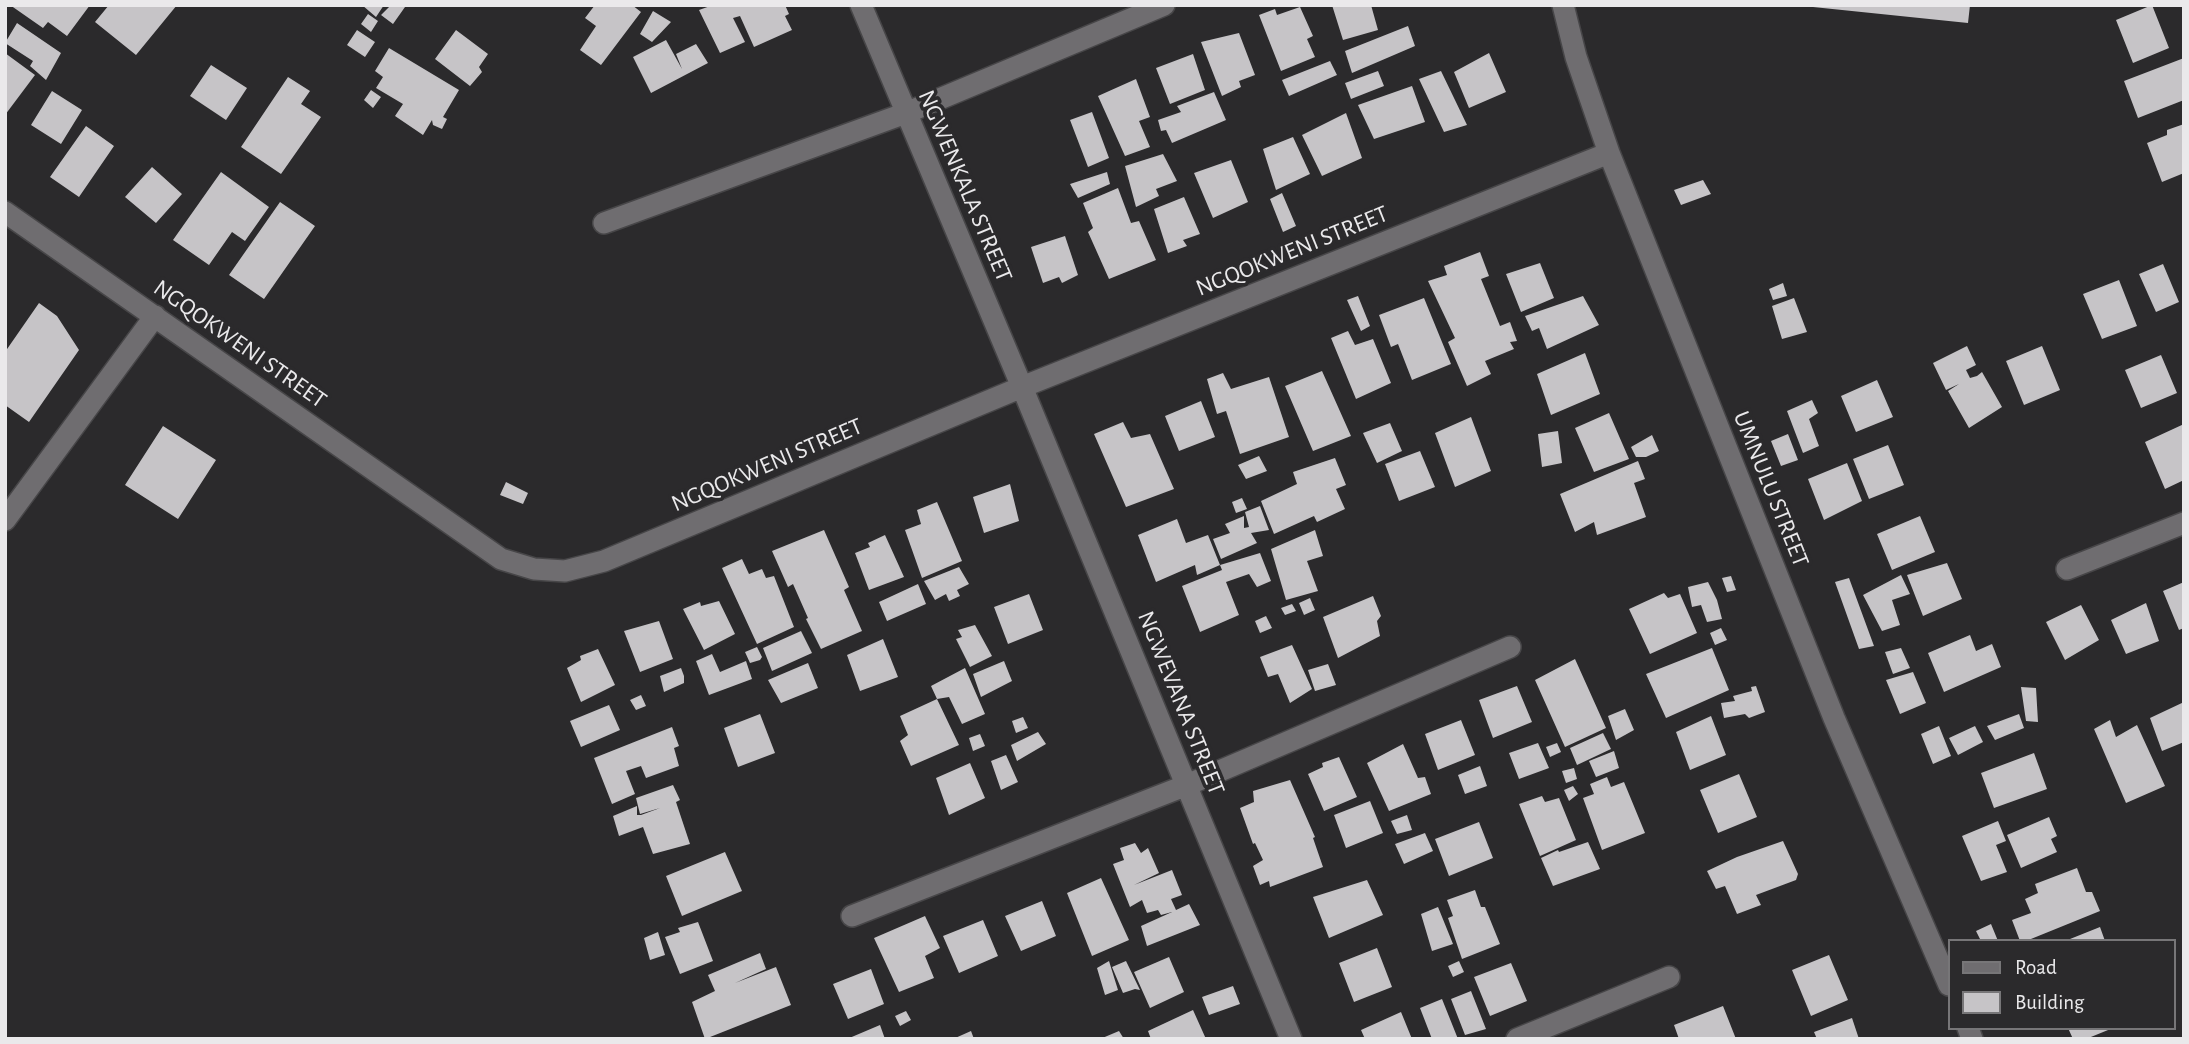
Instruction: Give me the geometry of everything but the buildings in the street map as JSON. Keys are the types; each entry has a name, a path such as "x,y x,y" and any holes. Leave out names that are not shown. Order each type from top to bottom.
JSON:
{"street":[{"name":"NGWENKALA STREET","path":"861,5 1022,387"},
{"path":"604,223 906,113 1164,5"},
{"name":"UMNULU STREET","path":"1563,5 1576,57 1609,153 1834,718 1948,983"},
{"name":"NGQOKWENI STREET","path":"5,212 501,559 534,569 565,571 604,561 1022,387 1609,153"},
{"path":"5,520 155,316"},
{"name":"NGWEVANA STREET","path":"1022,387 1291,1039"},
{"path":"2067,569 2184,523"},
{"path":"852,916 1186,785 1510,647"},
{"path":"1517,1039 1669,976"}]}
